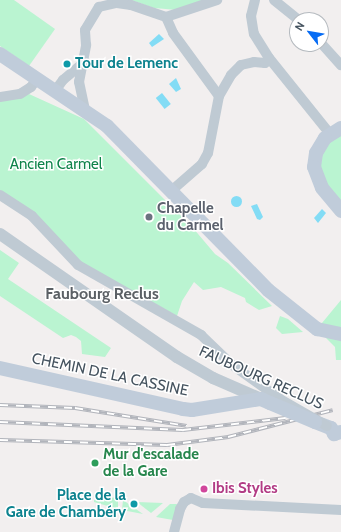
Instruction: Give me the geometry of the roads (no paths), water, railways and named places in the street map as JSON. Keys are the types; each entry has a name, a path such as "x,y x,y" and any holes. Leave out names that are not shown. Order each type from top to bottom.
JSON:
{"main road":[{"path":"0,54 107,126 268,290 317,329 341,334"},
{"path":"335,131 316,153 314,167 322,188 341,211"},
{"name":"CHEMIN DE LA CASSINE","path":"0,368 183,409 192,410 270,400"},
{"name":"FAUBOURG RECLUS","path":"270,400 331,428"}],"street":[{"path":"85,110 79,82 87,23 99,7 117,3 131,5 166,17 217,0"},
{"path":"255,0 251,16 254,34 269,58 335,131"},
{"path":"274,0 289,12"},
{"path":"166,17 173,33 219,96"},
{"path":"329,52 341,65"},
{"path":"171,191 202,164 208,153 219,96 231,75 241,65 254,62 265,63 269,58"},
{"path":"55,91 63,80 82,64"},
{"path":"0,97 20,94 31,88 37,79"},
{"path":"0,195 32,216 78,265 201,335 270,400"},
{"name":"FAUBOURG RECLUS","path":"0,234 177,357 213,378 270,400"},
{"path":"174,532 184,502 191,498 204,503 341,510"}],"water":[{"path":"159,34 164,39 152,47 149,43"},
{"path":"176,78 181,89 176,92 169,84"},
{"path":"162,93 171,104 165,109 156,98"},
{"path":"234,196 238,196 240,197 240,205 234,206 231,203 231,199"},
{"path":"257,204 263,217 260,220 257,219 251,206"},
{"path":"322,209 326,213 318,223 314,218"}],"railway":[{"path":"0,405 75,408 187,426"},
{"path":"0,440 167,445 228,437 333,410"},
{"path":"0,422 183,430 285,418"}],"place":[{"name":"Tour de Lemenc","path":"67,64"},
{"name":"Chapelle du Carmel","path":"149,217"},
{"name":"Mur d'escalade de la Gare","path":"95,463"},
{"name":"Ibis Styles","path":"204,489"},
{"name":"Place de la Gare de Chambéry","path":"134,504"}],"district":[{"name":"Faubourg Reclus","path":"102,294"}],"park label":[{"name":"Ancien Carmel","path":"56,165"}]}
